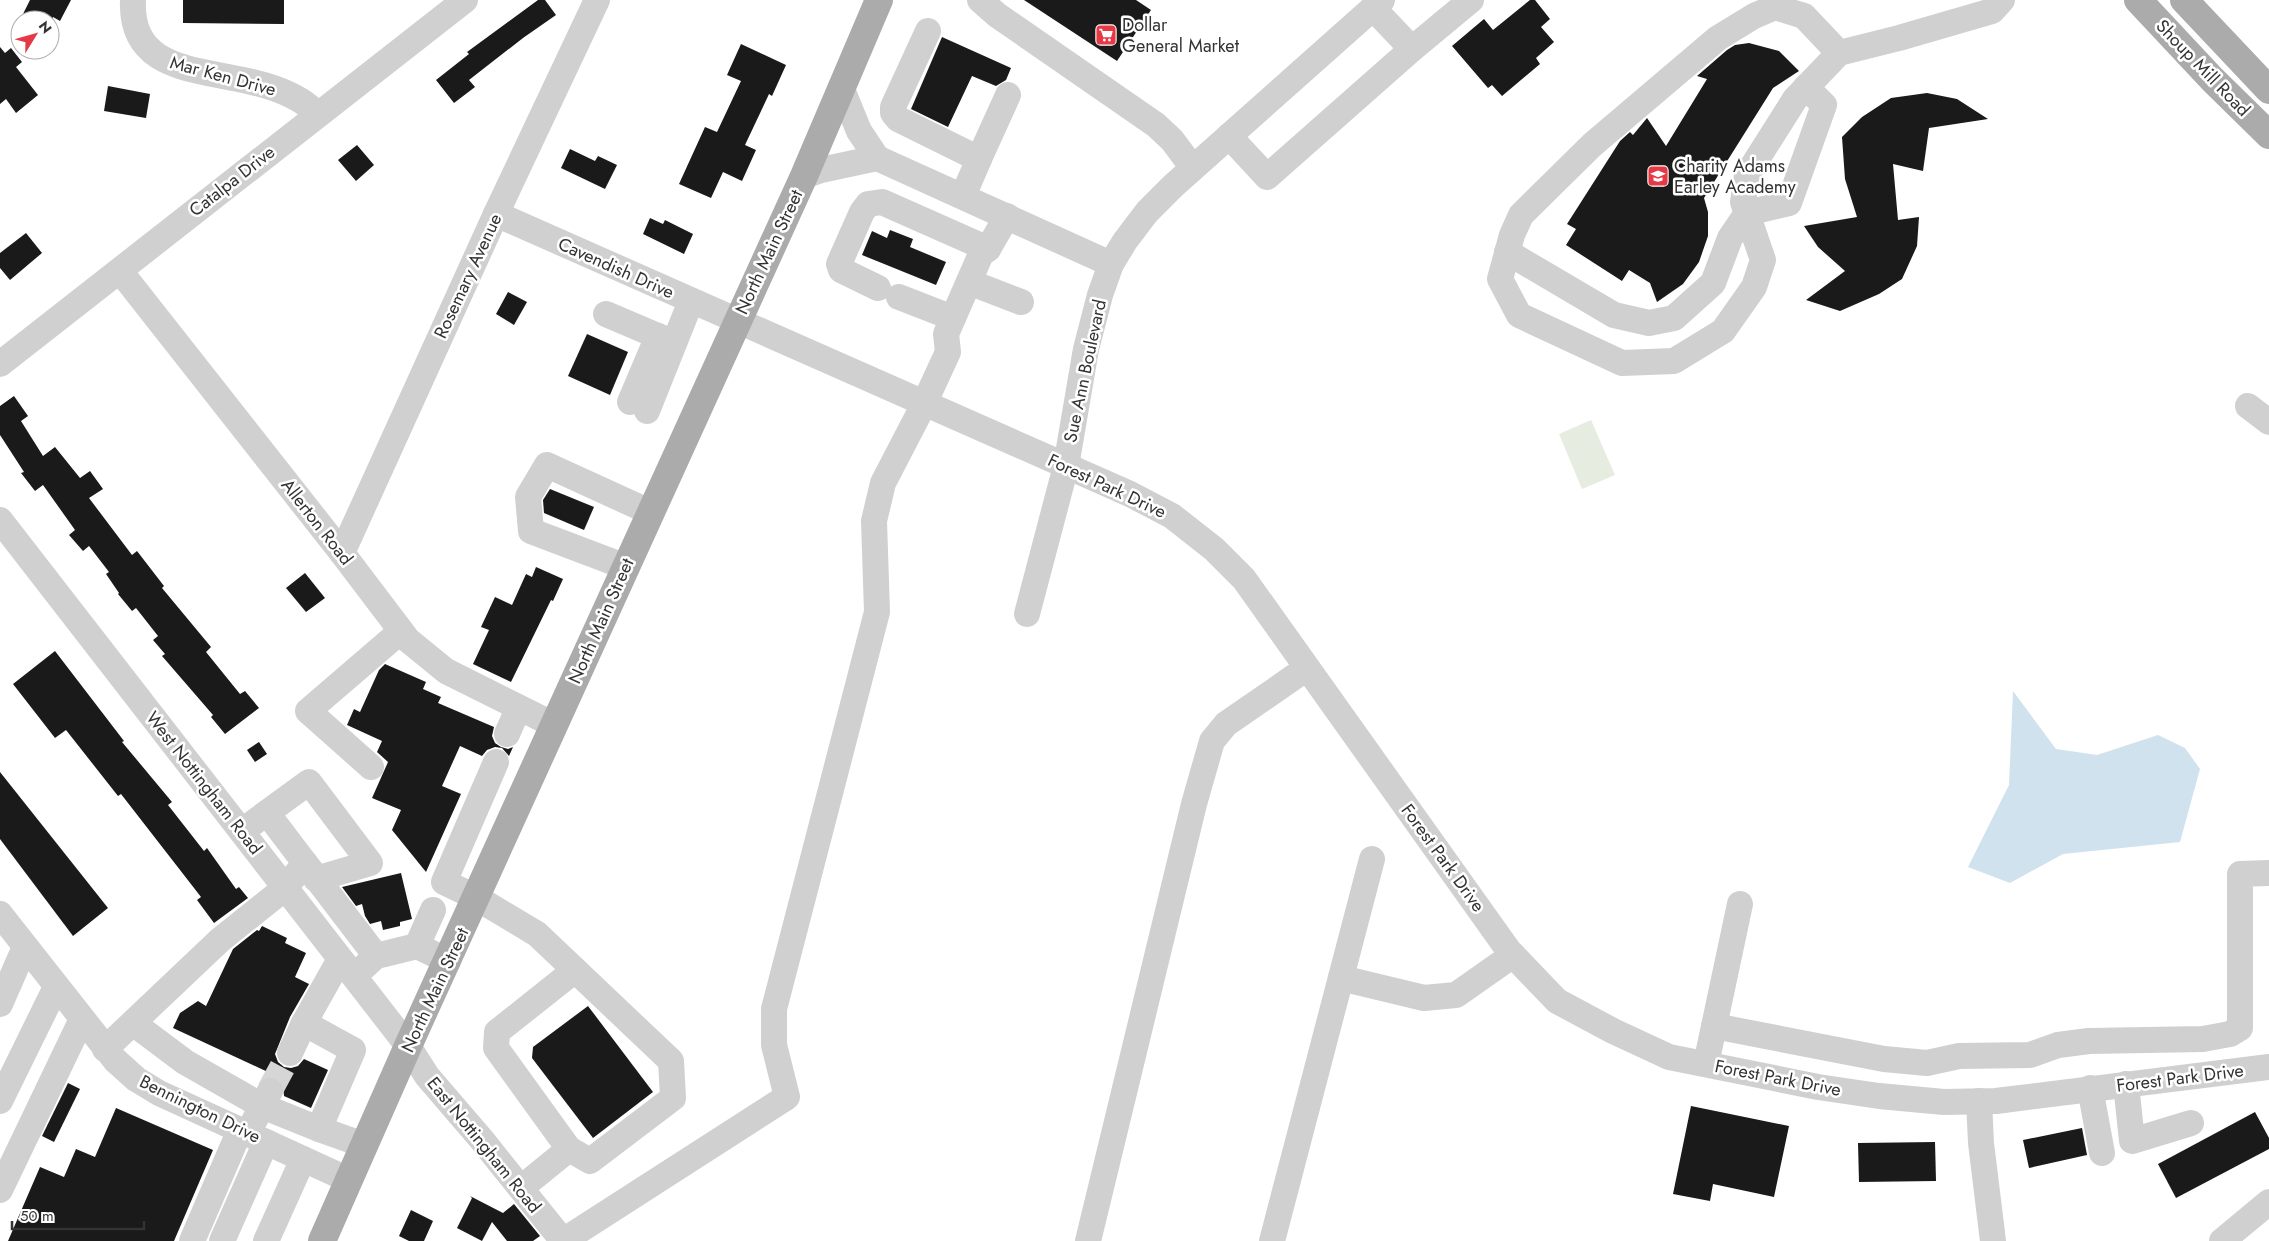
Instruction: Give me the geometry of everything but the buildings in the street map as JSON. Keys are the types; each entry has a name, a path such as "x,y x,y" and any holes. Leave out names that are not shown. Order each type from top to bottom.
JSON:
{"main road":[{"name":"North Main Street","path":"322,1241 408,1046 804,176 880,0"},
{"name":"Shoup Mill Road","path":"2138,0 2212,79 2269,135"},
{"name":"Shoup Mill Road","path":"2184,0 2269,90"}],"street":[{"name":"Mar Ken Drive","path":"133,0 133,16 143,40 156,55 172,65 234,78 283,92 301,100 316,114"},
{"name":"Catalpa Drive","path":"0,364 120,271 316,114 465,0"},
{"name":"Rosemary Avenue","path":"342,553 496,214 597,0"},
{"path":"982,0 997,15 1156,124 1172,140 1193,168"},
{"path":"1229,136 1267,177 1412,49 1471,0"},
{"path":"1839,52 1804,16 1775,7 1754,16 1718,38 1592,145 1521,215 1510,243 1500,279 1519,315 1622,363 1674,361 1723,331 1754,287 1763,260 1743,202 1747,175 1794,100 1839,52 1899,38 1992,12 2002,0"},
{"path":"1378,4 1412,49"},
{"name":"Sue Ann Boulevard","path":"1027,614 1066,466 1086,349 1111,264 1147,212 1193,168 1378,4"},
{"path":"928,31 893,106 893,113 898,119 979,159"},
{"path":"841,87 859,131 877,158 1111,264"},
{"path":"1510,243 1611,313 1649,323 1674,318 1713,283 1730,238 1746,213 1789,203 1824,105 1806,87"},
{"path":"963,196 1008,96"},
{"path":"804,176 821,170 877,158"},
{"path":"953,318 888,292 841,270 839,264 862,212 868,204 882,202 988,249"},
{"name":"Cavendish Drive","path":"496,214 737,321"},
{"path":"563,1241 787,1097 774,1045 774,1009 877,612 874,521 883,483 924,404 948,352 946,334 981,254 988,249 1007,216"},
{"name":"Allerton Road","path":"120,271 408,640 446,671 518,709 554,725"},
{"path":"969,282 1021,302"},
{"path":"639,407 666,340 691,302"},
{"path":"1599,353 1611,313"},
{"path":"606,314 666,340"},
{"name":"Forest Park Drive","path":"737,321 1130,494 1172,516 1214,549 1244,579 1512,954 1557,1001 1613,1031 1669,1057 1835,1090 1937,1102 1979,1101 2269,1067"},
{"path":"2248,406 2269,422"},
{"path":"626,566 531,530 528,497 547,465 650,512"},
{"name":"West Nottingham Road","path":"0,520 408,1046"},
{"path":"371,767 308,711 401,631"},
{"path":"1088,1241 1194,804 1212,742 1226,724 1307,668"},
{"path":"507,734 518,709"},
{"path":"525,789 493,768 444,882 476,898 537,934 575,970 671,1061 673,1098 590,1161 569,1150 496,1048 498,1032 575,970"},
{"path":"105,1048 220,940 285,888 311,871 370,863 309,782 242,831"},
{"path":"267,813 376,956"},
{"path":"470,821 504,836"},
{"path":"1272,1241 1372,859"},
{"path":"1714,1026 1884,1059 1927,1063 1959,1056 2030,1055 2058,1045 2089,1041 2207,1038 2230,1034 2240,1028 2240,874 2269,872"},
{"path":"1706,1064 1740,904"},
{"path":"417,946 433,910"},
{"name":"Bennington Drive","path":"1,917 105,1048 127,1071 159,1093 349,1180"},
{"path":"290,1053 304,1023 347,967 376,956 417,946 448,961"},
{"path":"0,1004 25,947"},
{"path":"1341,978 1424,998 1456,995 1512,954"},
{"path":"0,1101 56,987"},
{"path":"0,1190 7,1160 82,1019"},
{"path":"133,1023 185,1062 266,1098 319,1129 364,1145"},
{"path":"304,1023 353,1050 319,1129"},
{"path":"2206,1074 2207,1038"},
{"name":"East Nottingham Road","path":"408,1046 427,1076 563,1241"},
{"path":"1937,1102 1941,1060"},
{"path":"2126,1084 2132,1141 2191,1123"},
{"path":"2090,1088 2102,1153"},
{"path":"222,1241 252,1135 266,1098"},
{"path":"1979,1101 1994,1241"},
{"path":"192,1241 252,1135"},
{"path":"521,1188 569,1150"},
{"path":"266,1241 303,1159"},
{"path":"2222,1241 2269,1202"}],"shaded area":[{"path":"1591,420 1615,475 1582,489 1559,434"}],"water":[{"path":"2013,691 2056,749 2097,755 2158,735 2185,748 2200,769 2180,842 2063,854 2010,883 1968,867 2009,785"}],"tunnel":[{"path":"270,1090 290,1053"}],"place":[{"name":"Dollar General Market","path":"1106,35"},
{"name":"Charity Adams Earley Academy","path":"1658,176"}]}
